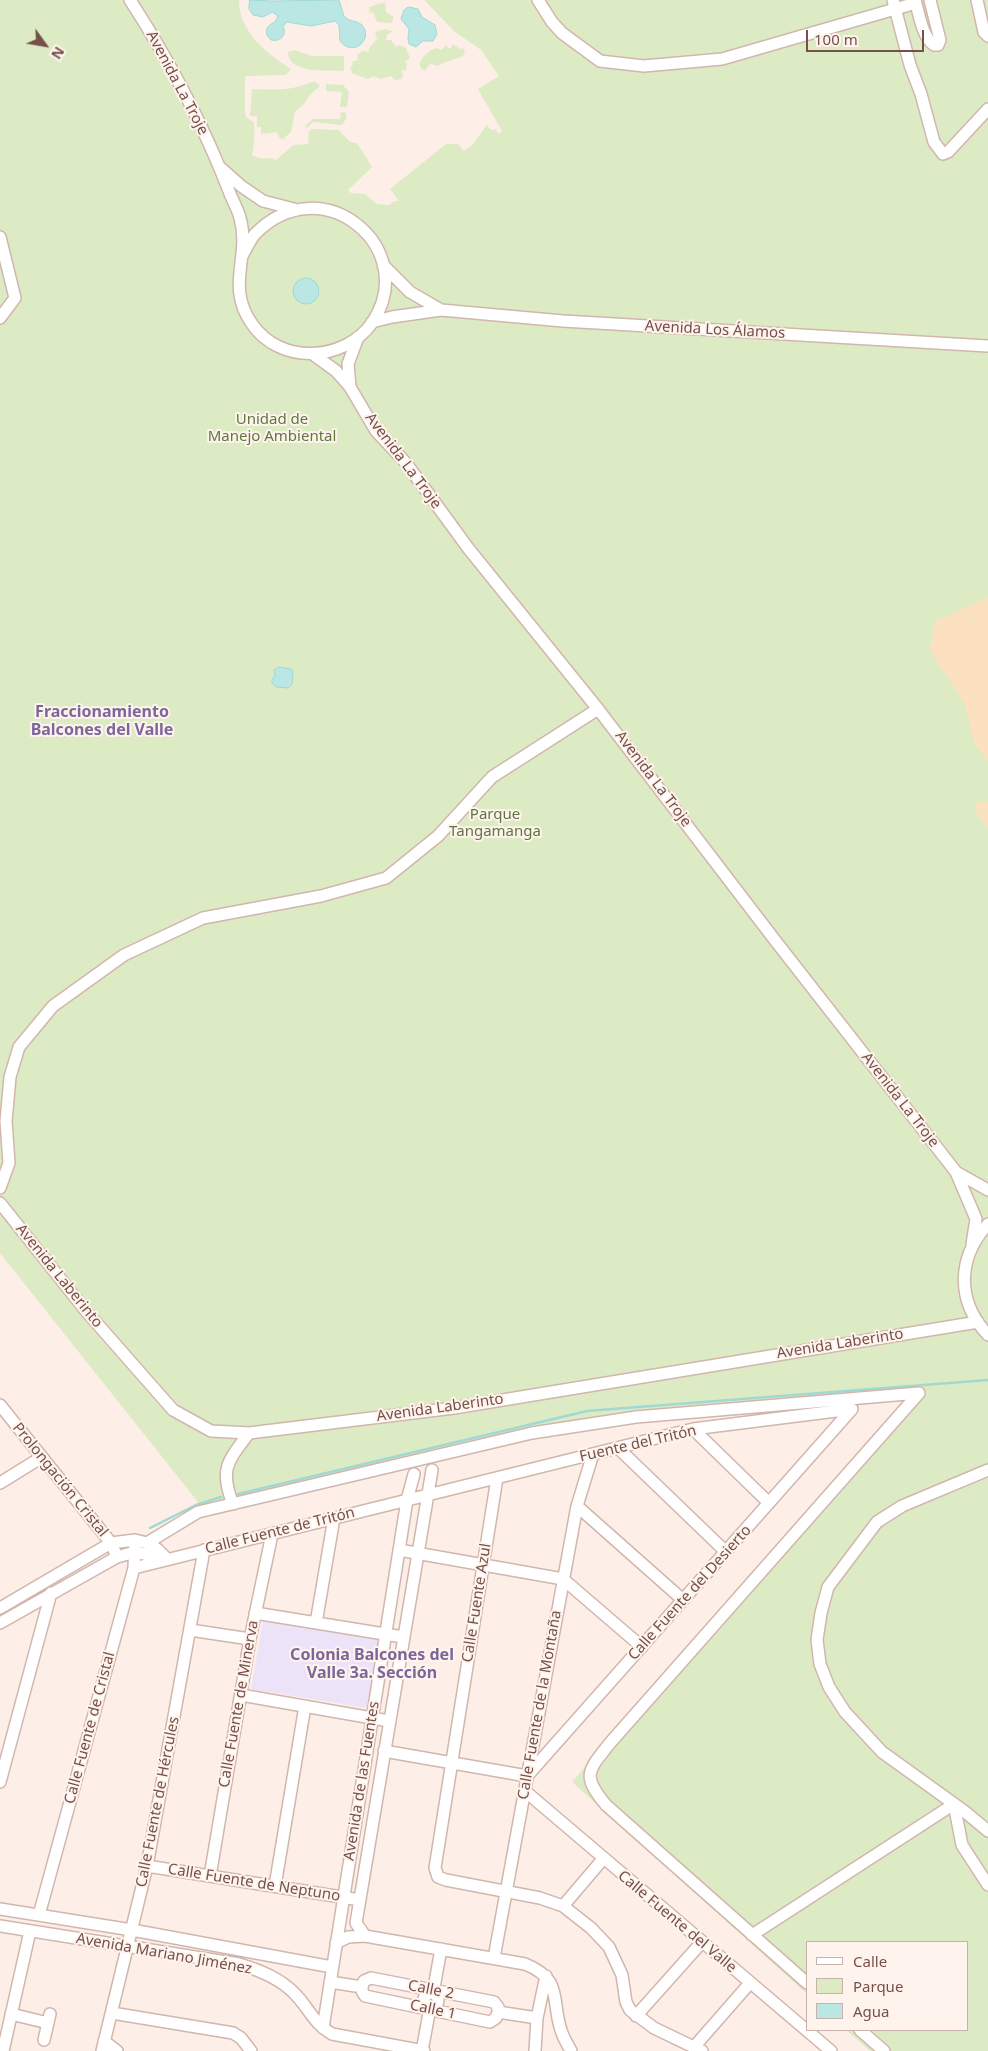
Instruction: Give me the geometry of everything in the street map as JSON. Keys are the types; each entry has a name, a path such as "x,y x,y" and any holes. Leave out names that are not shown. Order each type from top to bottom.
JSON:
{"street":[{"name":"Avenida La Troje","path":"130,0 160,47 221,168 240,216 244,235 242,256"},
{"path":"538,0 552,22 562,33 594,57 600,60 644,66 722,59 894,4 915,1 926,35 929,42 934,46 938,45 940,40 930,0"},
{"path":"977,0 984,32 988,36"},
{"path":"894,4 910,65 934,142 939,150 943,154 948,152 988,109"},
{"name":"Avenida La Troje","path":"221,168 241,186 263,201 294,209"},
{"path":"320,208 344,215 364,230 376,246 383,265 383,295 381,305 372,322 358,337 338,350 314,355 290,352 269,342 252,325 241,303 238,280 242,256 254,235 272,219 294,209 320,208"},
{"path":"0,237 16,298 0,318"},
{"name":"Avenida Los Álamos","path":"383,265 410,292 441,310"},
{"name":"Avenida Los Álamos","path":"372,322 441,310 563,321 988,346"},
{"name":"Avenida La Troje","path":"350,387 348,364 358,337"},
{"name":"Avenida La Troje","path":"314,355 336,371 350,387 376,431 406,463 468,548 598,709 956,1172 976,1219 972,1244"},
{"path":"0,1188 10,1163 6,1121 10,1077 19,1046 53,1006 124,955 203,918 321,896 386,878 438,836 492,777 598,709"},
{"name":"Avenida La Troje","path":"956,1172 988,1190"},
{"name":"Avenida Laberinto","path":"0,1203 86,1311 173,1410 211,1431 249,1433 454,1408 978,1322"},
{"path":"988,1224 972,1244 964,1267 964,1291 972,1314 988,1335"},
{"path":"0,1623 198,1512 532,1433 585,1424 636,1417 919,1393 610,1743 593,1765 589,1777 592,1788 606,1805 806,1982"},
{"name":"Prolongación Cristal","path":"0,1405 111,1543 117,1557"},
{"name":"Fuente del Tritón","path":"427,1495 693,1429 852,1409"},
{"name":"Calle Fuente del Desierto","path":"527,1776 852,1409"},
{"path":"693,1429 769,1503"},
{"path":"233,1504 225,1478 226,1468 249,1433"},
{"path":"618,1448 726,1552"},
{"name":"Calle Fuente de la Montaña","path":"494,1958 577,1506 593,1454"},
{"path":"0,1483 42,1457"},
{"name":"Avenida de las Fuentes","path":"365,1936 356,1923 432,1470"},
{"path":"988,1470 902,1506 877,1522 828,1587 821,1612 818,1640 820,1664 829,1686 845,1712 882,1752 954,1804 988,1832"},
{"name":"Avenida de las Fuentes","path":"323,2028 407,1500 414,1474"},
{"name":"Calle Fuente Azul","path":"496,1478 435,1868 438,1877 446,1880 506,1890"},
{"name":"Calle Fuente de Tritón","path":"134,1568 427,1495"},
{"path":"577,1506 684,1600"},
{"path":"316,1623 334,1518"},
{"name":"Calle Fuente de Minerva","path":"210,1876 250,1639 272,1534"},
{"path":"0,1608 111,1543 139,1545 167,1559"},
{"name":"Calle Fuente de Cristal","path":"39,1916 139,1545"},
{"name":"Calle Fuente de Hércules","path":"103,2046 147,1866 204,1550"},
{"path":"399,1550 563,1579 642,1647"},
{"path":"0,1782 51,1593"},
{"path":"255,1613 403,1637"},
{"path":"190,1630 250,1639"},
{"path":"241,1695 390,1721"},
{"path":"275,1886 305,1706"},
{"path":"384,1751 527,1776"},
{"name":"Calle Fuente del Valle","path":"525,1791 806,2030"},
{"path":"752,1934 954,1804"},
{"path":"954,1804 962,1845 988,1885"},
{"path":"563,1906 602,1858"},
{"name":"Calle Fuente de Neptuno","path":"147,1866 360,1900"},
{"path":"506,1890 563,1906 591,1928 609,1947 622,1975 626,2002 630,2010 654,2028 698,2049 750,1983"},
{"name":"Avenida Mariano Jiménez","path":"0,1909 132,1930 332,1967"},
{"name":"Avenida Mariano Jiménez","path":"0,1926 239,1964 256,1969 275,1978 294,1993 313,2019 332,2034 423,2051 430,2009 438,2003 438,1998 433,1992 441,1949"},
{"path":"3,2051 30,1931"},
{"path":"336,1943 348,1937 365,1936 494,1958 525,1964 537,1969 546,1976 555,1993 562,2032 571,2051"},
{"path":"636,2016 702,1942"},
{"path":"239,1964 242,1951"},
{"path":"535,2051 537,2018 546,1976"},
{"name":"Calle 2","path":"362,1987 364,1981 370,1978 433,1992 494,2002 498,2012"},
{"name":"Calle 1","path":"330,1982 362,1987 362,1992 365,1996 490,2022 496,2018 498,2012"},
{"path":"498,2012 537,2018"},
{"path":"112,2013 233,2033 241,2038 251,2051"},
{"path":"11,2014 49,2019 44,2040"},
{"name":"Calle Fuente del Valle","path":"807,2031 831,2051"},
{"path":"861,2031 884,2051"},
{"path":"103,2046 117,2051"}],"shaded area":[{"path":"263,1621 378,1639 367,1708 251,1689"}],"green space":[{"name":"Parque Tangamanga","path":"0,0 239,0 243,21 249,31 264,48 291,69 286,75 245,76 245,114 247,118 254,122 252,155 259,158 276,160 293,145 308,144 309,131 312,129 339,130 350,142 357,143 372,167 348,190 351,193 365,194 377,204 389,205 399,201 390,189 446,144 458,144 464,151 472,145 487,125 491,130 496,129 498,134 502,131 478,89 499,76 481,50 455,32 424,0 988,0 988,2051 870,2051 847,2031 968,2031 968,1941 806,1941 806,1993 572,1782 907,1396 748,1414 579,1427 209,1516 0,1253"},
{"path":"385,2 386,12 393,16 391,23 377,22 373,12 370,13 369,7"},
{"path":"386,29 393,31 387,35 386,40 391,40 396,47 399,45 406,48 410,58 405,62 407,64 406,71 403,70 401,72 403,73 402,79 395,80 391,76 381,79 373,76 368,79 353,74 350,68 353,65 352,62 358,60 357,55 363,51 369,52 369,48 377,39 375,34 377,31"},
{"path":"453,44 460,49 463,48 465,51 463,56 438,66 430,64 425,71 420,67 421,61 428,53 437,48 441,50 446,45 448,48 451,48"},
{"path":"295,50 312,56 344,56 344,71 310,69 294,64 289,59 288,52"},
{"path":"315,81 320,86 295,112 291,132 282,140 277,132 261,134 261,127 257,127 257,116 250,116 252,89 284,89 298,87"},
{"path":"326,84 343,85 349,92 347,107 340,107 342,92 326,91"},
{"path":"341,112 346,113 346,119 342,125 313,122 307,128 305,126 313,119 340,119"}],"sand":[{"path":"988,597 988,761 974,743 965,704 930,648 934,622"},
{"path":"988,801 988,829 975,811 976,803"}],"water":[{"path":"250,0 339,0 344,16 362,25 365,30 364,41 356,47 345,46 340,41 339,25 335,21 311,26 287,22 283,26 284,35 278,40 271,40 266,32 269,25 275,22 278,16 272,12 263,17 253,15 249,9"},
{"path":"409,7 418,9 422,17 435,25 437,34 433,41 423,41 416,47 409,44 409,29 401,19 404,10"},
{"path":"306,278 316,281 319,291 316,301 306,304 296,301 293,291 296,281"},
{"path":"279,667 291,669 293,672 292,684 288,688 276,687 272,683 272,679 275,676 274,670"}],"waterway":[{"path":"238,1494 587,1411 988,1380"},
{"path":"150,1528 196,1505 221,1497"}],"district":[{"name":"Fraccionamiento Balcones del Valle","path":"102,721"},
{"name":"Colonia Balcones del Valle 3a. Sección","path":"372,1664"}],"park label":[{"name":"Unidad de Manejo Ambiental","path":"272,428"}]}
